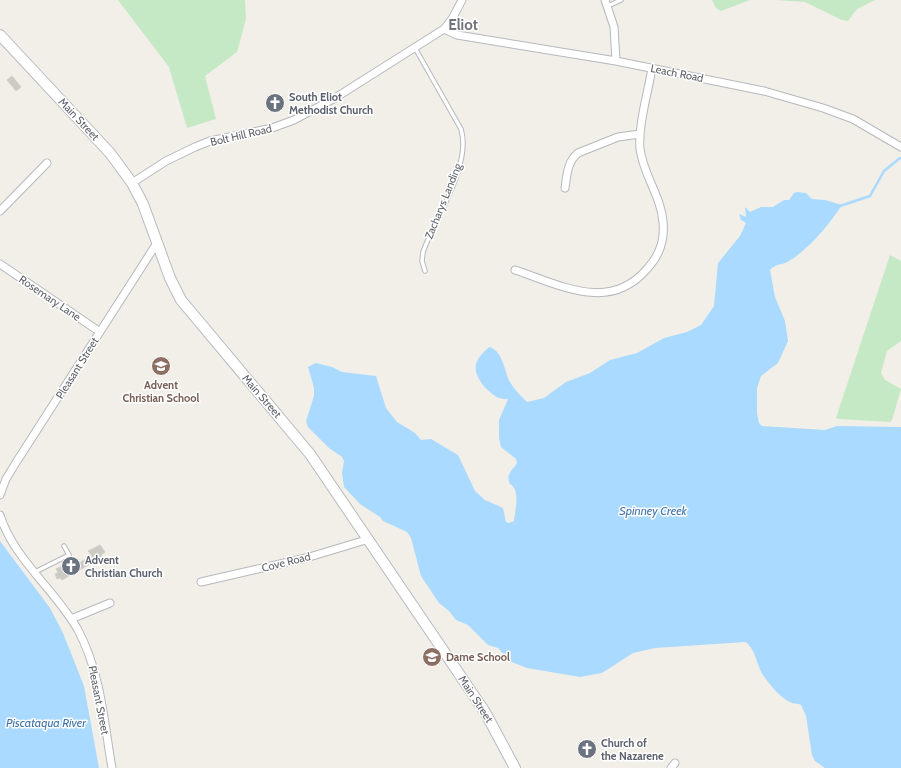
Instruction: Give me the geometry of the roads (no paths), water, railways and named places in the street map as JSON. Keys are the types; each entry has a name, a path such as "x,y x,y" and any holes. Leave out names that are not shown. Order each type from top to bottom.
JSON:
{"main road":[{"name":"Main Street","path":"0,35 110,153 132,183 143,204 170,278 181,300 193,317 297,436 369,539 485,712 515,768"}],"street":[{"name":"Bolt Hill Road","path":"132,183 166,161 195,147 210,141 272,128 294,120 335,98 444,29 452,19 462,0"},
{"path":"607,3 614,27 616,61"},
{"name":"Leach Road","path":"444,29 457,35 616,61 737,84 823,108 853,119 901,147"},
{"path":"515,270 580,291 601,294 625,288 645,271 659,252 664,234 664,223 660,204 642,157 640,134 652,68"},
{"path":"565,188 568,166 578,153 618,137 640,134"},
{"path":"0,211 48,162"},
{"name":"Pleasant Street","path":"0,492 6,479 157,243"},
{"name":"Rosemary Lane","path":"0,264 100,332"},
{"path":"0,473 6,479"},
{"name":"Pleasant Street","path":"0,515 12,541 71,619 85,644 96,676 112,768"},
{"name":"Cove Road","path":"201,582 306,558 369,539"},
{"path":"71,619 110,603"}],"lane":[{"path":"607,3 621,0"},
{"name":"Zacharys Landing","path":"414,48 460,129 463,142 458,170 423,252 422,261 425,271"},
{"path":"35,572 69,555 64,546"}],"water":[{"name":"Spinney Creek","path":"794,193 806,193 812,199 825,200 842,205 825,229 804,250 789,261 777,265 770,270 775,297 785,321 788,341 778,363 761,376 757,388 757,413 759,423 762,426 825,430 837,426 901,427 901,768 825,768 815,761 812,755 806,716 801,705 788,701 772,687 761,671 751,648 745,642 655,648 633,653 602,673 580,677 527,668 507,660 498,648 488,645 468,625 456,620 449,611 439,603 421,576 411,538 407,532 383,521 380,517 360,504 344,487 342,473 344,461 342,457 329,448 308,427 306,421 314,396 314,388 308,367 316,363 332,367 342,372 376,376 386,408 397,422 415,433 421,440 431,439 458,455 475,491 485,500 503,508 506,522 509,523 514,521 516,496 508,477 517,463 516,459 501,447 499,438 499,420 508,399 495,396 482,384 476,369 476,364 481,355 489,347 497,352 510,382 527,402 544,398 566,382 590,373 610,360 637,353 664,338 687,332 701,325 714,306 718,263 740,236 746,223 741,220 739,214 746,217 745,207 750,212 761,207 773,207 784,200 789,200"},
{"name":"Piscataqua River","path":"0,541 50,608 63,633 84,686 99,768 0,768"}],"waterway":[{"name":"Spinney Creek","path":"840,206 870,196 884,171 900,158"}],"place":[{"name":"South Eliot Methodist Church","path":"275,103"},
{"name":"Advent Christian School","path":"161,366"},
{"name":"Advent Christian Church","path":"71,566"},
{"name":"Dame School","path":"432,657"},
{"name":"Church of the Nazarene","path":"587,749"}],"district":[{"name":"Eliot","path":"463,25"}]}
